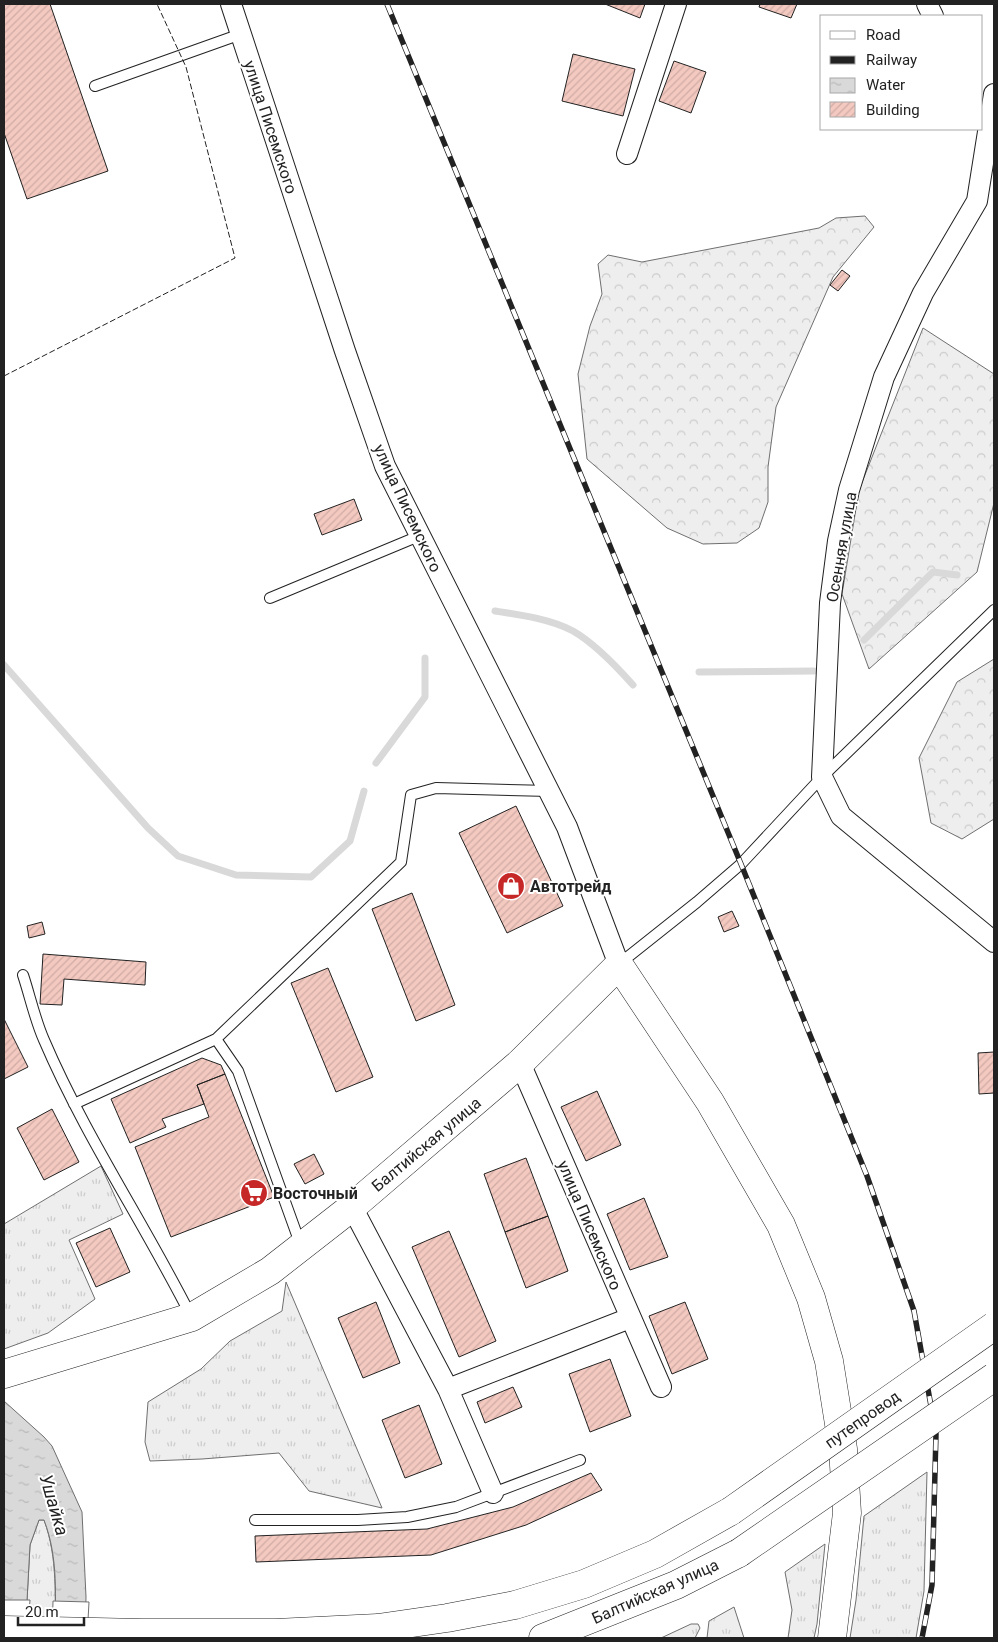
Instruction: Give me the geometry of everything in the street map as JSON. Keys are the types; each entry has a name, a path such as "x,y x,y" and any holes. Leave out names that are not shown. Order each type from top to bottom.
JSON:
{"main road":[{"name":"Балтийская улица","path":"12,1372 192,1317 270,1271 352,1207 520,1064 619,965"},
{"path":"619,965 710,1102 781,1225 811,1298 829,1361 843,1449 847,1513 841,1576 832,1638"},
{"name":"путепровод","path":"4,1630 142,1633 276,1632 378,1628 447,1618 515,1605 584,1584 655,1554 731,1511 994,1326"},
{"name":"Балтийская улица","path":"542,1638 676,1585 739,1553 994,1378"}],"street":[{"name":"улица Писемского","path":"231,4 345,351 385,466 567,827 619,965"},
{"path":"627,154 676,4"},
{"name":"Осенняя улица","path":"990,100 977,201 923,293 884,377 849,490 838,541 830,603 822,777 841,816 994,942"},
{"name":"улица Писемского","path":"520,1064 661,1386"},
{"path":"352,1207 448,1389 493,1493"},
{"path":"448,1389 630,1318"}],"lane":[{"path":"95,86 241,34"},
{"path":"270,598 419,536"},
{"path":"619,965 698,902 741,864 822,777 994,610"},
{"path":"74,1104 216,1039 401,862 411,796 436,788 550,791"},
{"path":"23,975 43,1039 74,1104 192,1317"},
{"path":"216,1039 238,1071 301,1247"},
{"path":"255,1520 358,1520 406,1517 456,1507 580,1460"}],"green space":[{"path":"865,216 874,227 833,277 776,407 768,467 768,502 759,528 737,543 703,544 667,528 587,459 578,374 590,326 602,294 598,264 608,255 642,262 819,228 836,218"},
{"path":"923,328 994,374 994,503 977,572 869,669 842,594 859,490"},
{"path":"994,659 994,819 962,839 931,823 919,758 957,682"},
{"path":"101,1166 123,1214 69,1240 95,1299 48,1333 4,1349 4,1224"},
{"path":"286,1282 382,1508 309,1491 279,1453 150,1461 145,1442 148,1402 201,1369 230,1341 282,1311"},
{"path":"927,1472 924,1591 916,1638 850,1638 856,1600 864,1516"},
{"path":"39,1520 44,1520 54,1563 55,1638 25,1638 30,1545"},
{"path":"825,1544 814,1638 788,1638 792,1610 785,1572"},
{"path":"734,1607 744,1638 707,1638 709,1621"},
{"path":"691,1624 698,1624 700,1628 695,1638 661,1638"}],"water":[{"name":"Ушайка","path":"4,1401 52,1446 82,1512 86,1597 85,1638 55,1638 55,1593 52,1549 44,1520 39,1520 30,1545 25,1638 4,1638"}],"pier":[{"path":"4,1600 30,1600 27,1638 4,1638"},
{"path":"53,1601 89,1602 87,1638 52,1638"}],"building":[{"path":"4,4 50,4 108,171 27,199 4,133"},
{"path":"605,4 645,4 640,18"},
{"path":"760,4 797,4 791,18 759,7"},
{"path":"573,54 635,69 623,116 562,101"},
{"path":"674,61 706,72 691,113 659,101"},
{"path":"842,270 850,276 838,291 830,285"},
{"path":"354,499 362,520 322,535 314,514"},
{"path":"516,806 563,906 507,933 459,833"},
{"path":"412,893 455,1005 416,1021 372,909"},
{"path":"732,911 739,926 724,932 718,917"},
{"path":"42,922 45,934 29,938 27,926"},
{"path":"43,954 146,962 145,985 64,979 62,1005 40,1004"},
{"path":"328,968 373,1077 336,1092 291,983"},
{"path":"4,1019 28,1067 4,1079"},
{"path":"994,1052 994,1093 979,1094 978,1053"},
{"path":"202,1058 221,1065 225,1074 197,1085 204,1104 162,1119 166,1127 130,1143 111,1099"},
{"path":"225,1074 274,1197 171,1237 135,1147 209,1117 197,1085"},
{"path":"597,1091 621,1145 586,1161 561,1107"},
{"path":"52,1109 79,1162 44,1180 17,1128"},
{"path":"314,1154 324,1174 305,1184 294,1164"},
{"path":"526,1158 548,1216 505,1232 484,1174"},
{"path":"644,1198 668,1257 630,1270 607,1214"},
{"path":"548,1216 568,1271 526,1288 505,1232"},
{"path":"110,1228 130,1272 96,1287 76,1243"},
{"path":"449,1231 496,1341 459,1357 412,1247"},
{"path":"376,1302 400,1363 363,1378 338,1318"},
{"path":"685,1302 708,1359 672,1374 649,1316"},
{"path":"610,1359 631,1416 590,1432 569,1374"},
{"path":"513,1387 522,1407 485,1423 477,1402"},
{"path":"419,1405 442,1464 405,1478 382,1420"},
{"path":"591,1473 602,1490 526,1525 431,1555 256,1562 255,1536 427,1529 513,1507"}],"waterway":[{"path":"864,640 933,572 957,575"},
{"path":"495,611 545,620 573,631 613,663 633,685"},
{"path":"376,763 425,697 425,658"},
{"path":"4,665 148,828 178,856 236,875 311,877 350,841 364,791"},
{"path":"699,672 814,671"}],"railway":[{"path":"387,4 741,864 867,1176 914,1311 936,1434 932,1585 922,1638"}],"fence":[{"path":"4,376 235,258 186,67 157,4"}],"place":[{"name":"Автотрейд","path":"511,886"},
{"name":"Восточный","path":"254,1193"}]}
